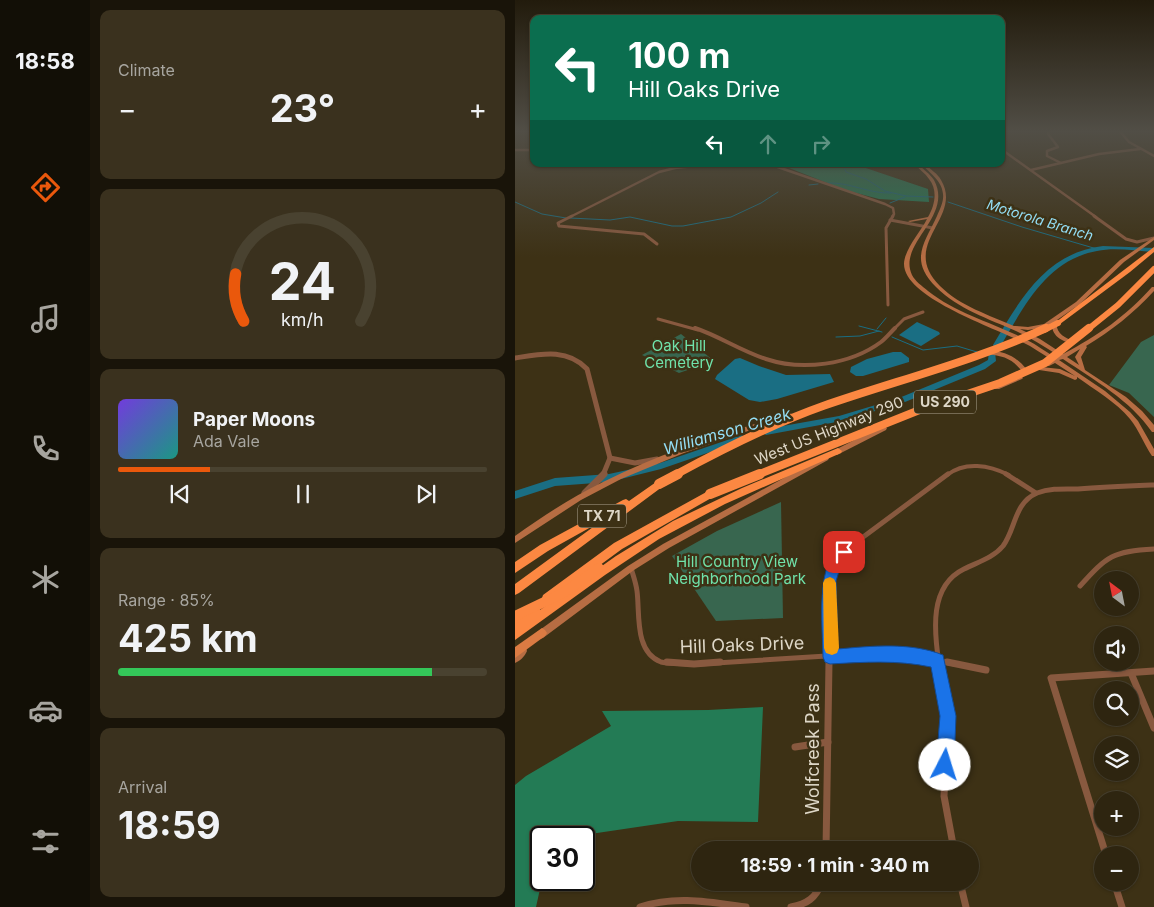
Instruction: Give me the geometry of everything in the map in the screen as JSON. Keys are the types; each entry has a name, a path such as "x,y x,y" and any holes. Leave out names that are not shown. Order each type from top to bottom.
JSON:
{"highway":[{"name":"West US Highway 290","path":"515,590 659,484 719,451 823,406 977,358 1058,323 1089,301 1154,249"},
{"name":"West US Highway 290","path":"515,627 557,590 619,546 710,494 917,411 1000,384 1045,362 1118,305 1154,269"},
{"path":"515,635 567,596 656,536 711,507 838,451"},
{"name":"TX 71","path":"515,568 545,548 659,484"},
{"name":"TX 71","path":"515,616 563,593 669,518"}],"main road":[{"path":"925,172 931,177 936,188 937,198 926,225 909,254 907,264 909,275 919,286 936,298 1020,339 1056,360 1097,388 1128,413 1137,424 1154,454"},
{"path":"933,172 944,188 945,198 942,210 921,256 926,272 937,285 949,295 986,315 1020,330 1063,356 1122,397 1142,414 1154,430"},
{"path":"936,188 944,188"},
{"path":"910,221 929,218"},
{"path":"515,540 582,496 664,457 982,354 1020,339 1055,320 1078,303 1129,257 1154,238"},
{"name":"West US Highway 290","path":"515,659 542,633 631,568 666,546 768,492 838,451 901,421 1007,384 1041,369 1089,343 1128,314 1154,288"},
{"path":"1055,320 1054,330 1059,336 1069,342 1089,343"},
{"path":"1020,330 1049,323"},
{"path":"997,328 1006,339 1003,346"},
{"path":"1087,374 1078,361 1078,357 1089,343"},
{"path":"982,354 996,352 1010,357 1024,370 1020,378"},
{"path":"1041,369 1060,371 1097,388"},
{"path":"1111,399 1122,397"},
{"path":"515,652 542,633"}],"street":[{"path":"657,244 644,234 563,227 558,224 562,220 658,172"},
{"path":"792,172 840,190 887,204 895,212 885,228 888,305"},
{"path":"1034,172 1129,241 1141,242 1154,238"},
{"path":"891,219 910,221 934,227"},
{"path":"891,219 926,225"},
{"path":"658,320 697,329 766,359 787,364 806,365 840,361 854,356 881,342 904,319 923,312"},
{"path":"515,358 540,354 565,354 581,360 587,369 610,458 608,469 602,478 582,496"},
{"path":"610,458 635,463 664,457"},
{"name":"Wolfcreek Pass","path":"826,841 828,668 830,657 829,581 836,559 955,469 967,466 994,467 1015,478 1036,493"},
{"path":"952,841 945,804 943,780 948,716 937,660 937,607 946,583 954,574 994,554 1001,548 1019,508 1023,502 1036,493 1047,490 1154,485"},
{"path":"1080,586 1112,554 1154,549"},
{"name":"Hill Oaks Drive","path":"631,568 637,589 639,626 643,642 650,655 661,662 694,664 875,653 905,654 986,670"},
{"path":"1103,846 1051,678 1154,671"},
{"path":"1131,673 1154,728"},
{"path":"795,747 828,742"},
{"path":"791,907 810,903 818,891"},
{"path":"963,891 966,907"},
{"path":"1117,891 1122,907"},
{"path":"640,907 656,901 677,898 746,907"}],"green space":[{"path":"800,172 879,172 928,189 929,202 879,199 845,190"},
{"name":"Oak Hill Cemetery","path":"681,334 714,361 679,373 642,355"},
{"path":"1154,335 1154,417 1129,393 1109,385 1141,342"},
{"name":"Hill Country View Neighborhood Park","path":"781,502 783,618 716,621 672,556 717,531"},
{"path":"763,707 758,822 678,821 595,833 595,826 530,826 530,891 540,891 536,907 515,907 515,785 526,776 611,726 602,711 708,710"}],"water":[{"path":"917,322 940,334 921,346 899,335"},
{"path":"893,352 901,352 909,358 909,362 863,376 856,376 850,372 851,367 867,359"},
{"path":"740,358 786,375 830,374 834,382 777,399 760,402 749,400 715,379 735,359"}],"waterway":[{"name":"Motorola Branch","path":"847,172 866,179 885,191 906,196 933,197"},
{"path":"828,183 844,184 875,192 891,193"},
{"path":"809,185 818,184"},
{"path":"570,218 610,220 630,217 672,226 683,226 731,217 761,203 778,192"},
{"path":"890,203 905,197"},
{"path":"515,202 542,214 566,218"},
{"name":"Motorola Branch","path":"948,202 1022,227 1097,249"},
{"name":"Williamson Creek","path":"997,345 1025,299 1036,285 1062,262 1078,254 1103,248 1154,250"},
{"path":"877,329 886,318"},
{"path":"859,326 879,331"},
{"path":"836,337 860,336 879,331"},
{"path":"892,337 923,350 957,346 977,352"},
{"name":"Williamson Creek","path":"766,432 839,419 902,400 982,367 992,361 992,354"},
{"name":"Williamson Creek","path":"515,495 555,482 609,478 661,466 742,438"}],"slow traffic":[{"path":"830,583 832,648"}],"route":[{"path":"844,552 836,559 829,581 832,648 830,657 875,653 905,654 937,660 948,716 945,765"}]}
